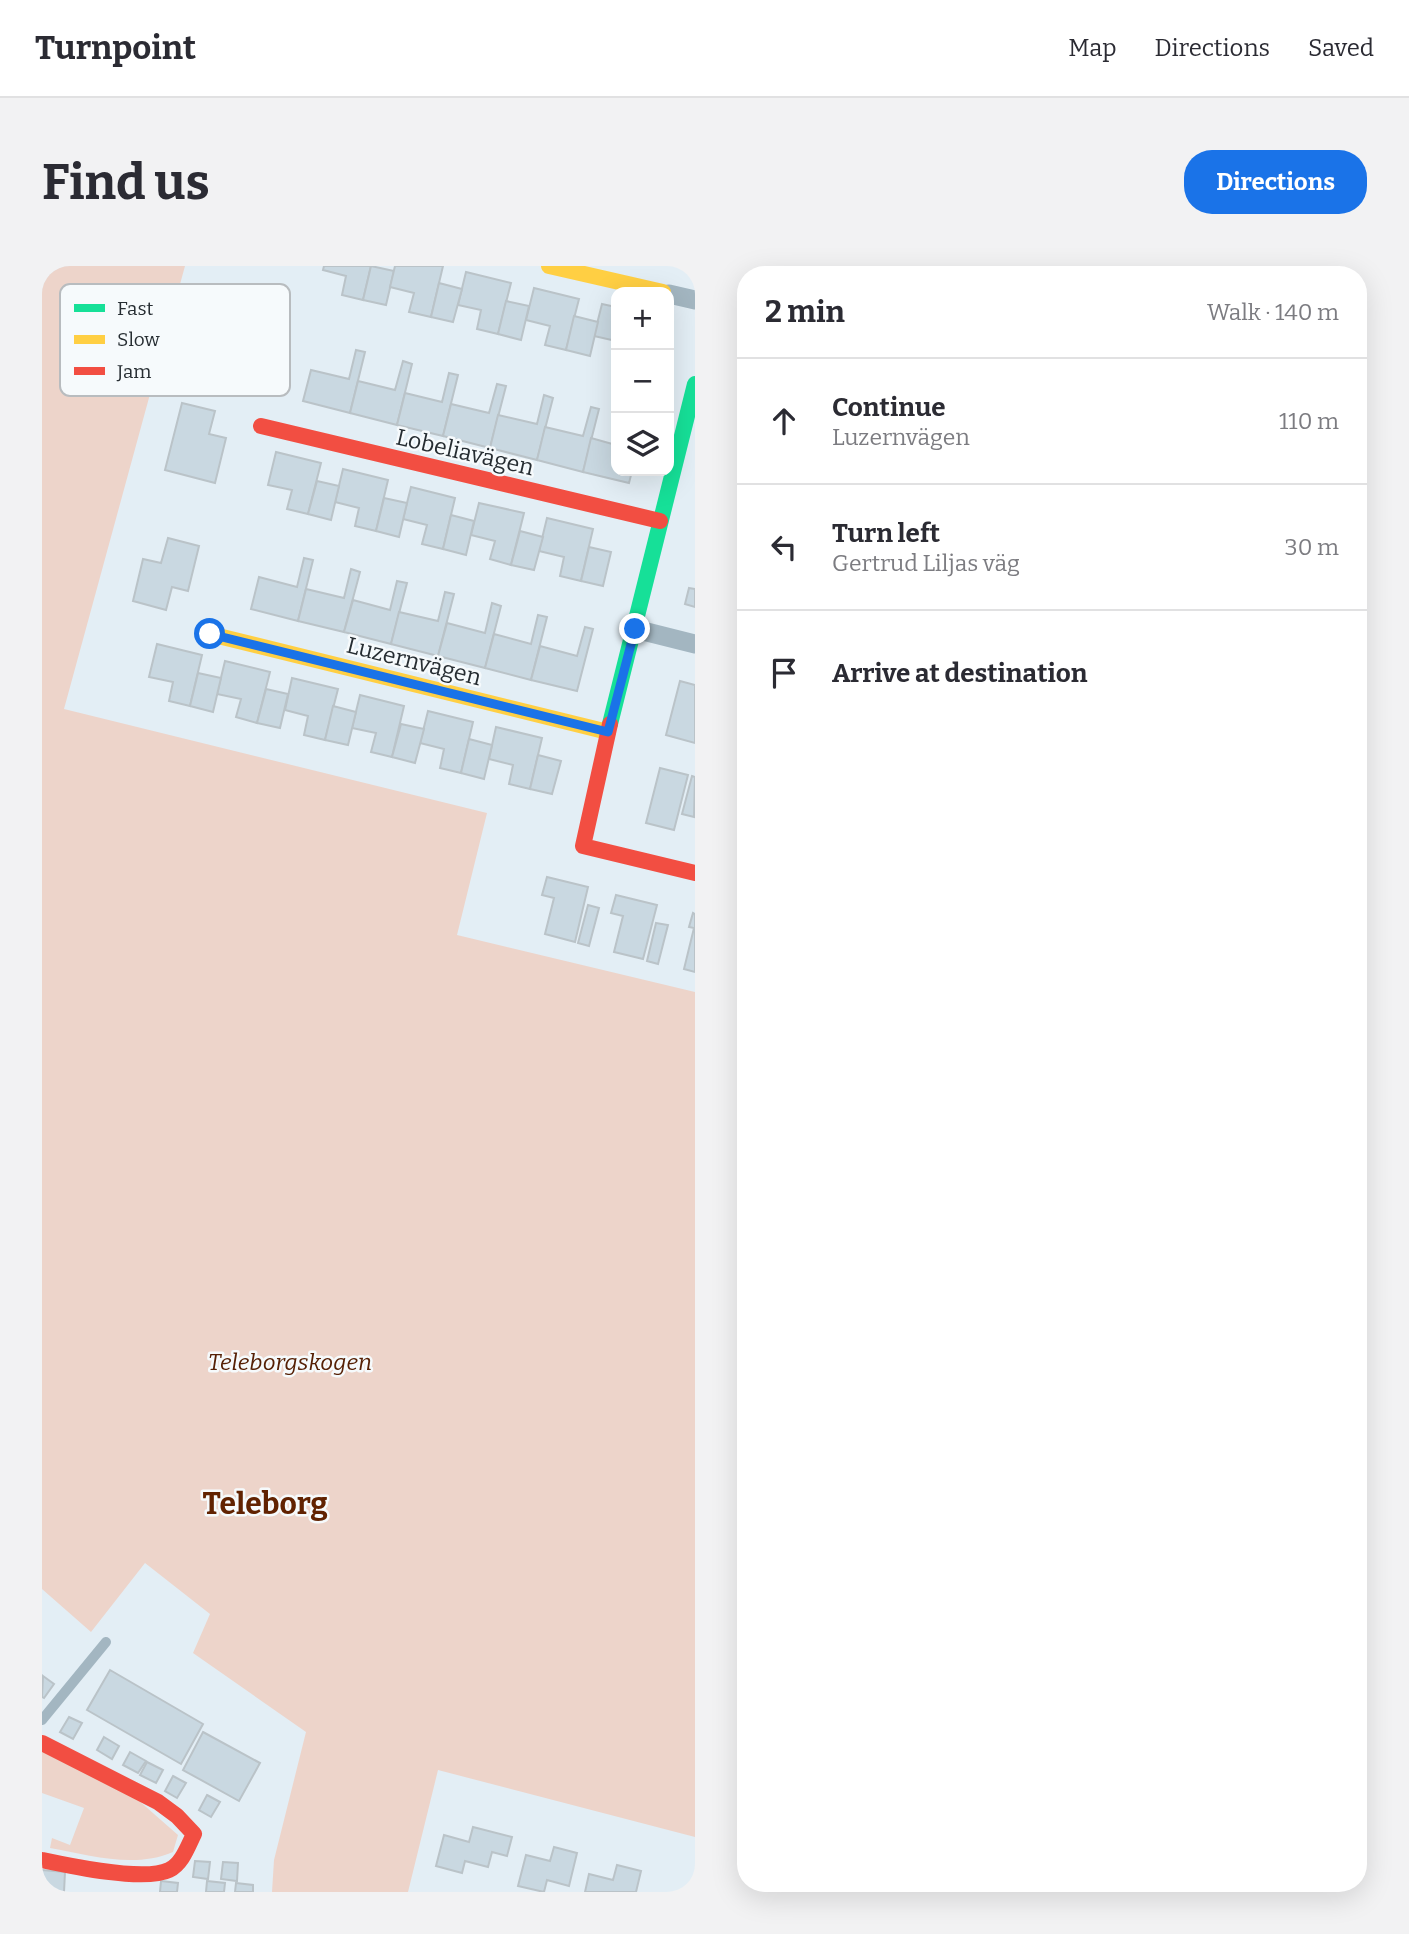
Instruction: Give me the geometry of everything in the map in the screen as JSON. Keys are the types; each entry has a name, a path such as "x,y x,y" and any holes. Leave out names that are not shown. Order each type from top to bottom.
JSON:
{"street":[{"path":"549,266 641,287"},
{"path":"674,295 695,300"},
{"path":"695,384 691,418 660,521 583,846 695,873"},
{"name":"Lobeliavägen","path":"261,426 660,521"},
{"path":"635,629 695,644"},
{"name":"Luzernvägen","path":"210,634 608,732"},
{"path":"42,1743 65,1752 165,1805 183,1819 194,1834 185,1856 168,1871 71,1867 42,1860"}],"lane":[{"path":"42,1720 106,1642"}],"green space":[{"name":"Teleborgskogen","path":"42,266 185,266 180,284 60,284 60,396 149,396 64,709 487,813 457,935 695,992 695,1837 438,1770 408,1892 272,1892 274,1860 306,1732 193,1653 210,1614 145,1563 91,1632 42,1589"},
{"path":"42,1750 121,1785 178,1835 173,1852 143,1860 127,1860 50,1848 52,1838 70,1845 84,1808 42,1793"}],"building":[{"path":"324,266 371,266 363,300 342,295 346,276 323,270"},
{"path":"371,266 394,271 386,305 363,300"},
{"path":"395,266 443,266 431,317 409,312 414,293 390,287"},
{"path":"466,272 511,283 498,334 477,329 481,310 458,305"},
{"path":"439,283 462,289 453,322 431,317"},
{"path":"534,288 579,299 566,350 545,345 550,326 526,320"},
{"path":"506,301 529,306 521,340 498,334"},
{"path":"602,304 611,306 611,340 594,336"},
{"path":"574,316 598,322 590,356 566,350"},
{"path":"356,350 365,352 350,413 303,401 311,370 349,379"},
{"path":"403,361 412,364 397,425 350,413 358,381 395,390"},
{"path":"449,373 458,375 443,436 397,425 405,393 442,402"},
{"path":"497,384 506,386 490,448 443,436 451,404 489,413"},
{"path":"544,395 553,398 537,460 490,448 498,415 537,424"},
{"path":"182,403 215,411 209,434 226,438 215,483 165,470"},
{"path":"591,407 599,409 583,472 537,460 545,427 583,436"},
{"path":"591,438 611,444 611,476 631,476 629,483 583,472"},
{"path":"276,452 321,463 308,514 287,509 292,490 268,485"},
{"path":"343,469 388,480 376,531 355,526 359,508 335,502"},
{"path":"317,481 339,486 331,520 308,514"},
{"path":"411,487 455,498 443,549 422,544 427,525 403,519"},
{"path":"384,498 407,503 399,537 376,531"},
{"path":"479,503 524,513 511,565 490,559 495,541 471,535"},
{"path":"451,515 474,521 466,555 443,549"},
{"path":"547,518 593,529 581,581 560,576 564,557 539,551"},
{"path":"520,531 543,537 534,570 511,565"},
{"path":"168,538 199,546 188,591 172,587 166,610 133,601 143,559 161,563"},
{"path":"589,547 611,552 603,586 581,581"},
{"path":"304,558 313,560 298,621 251,609 259,577 297,587"},
{"path":"351,569 360,572 344,632 298,621 306,589 344,598"},
{"path":"397,581 407,583 391,644 344,632 353,600 390,610"},
{"path":"689,588 695,589 695,607 685,604"},
{"path":"445,592 454,594 438,656 391,644 399,612 438,621"},
{"path":"492,603 501,606 485,668 438,656 447,623 485,633"},
{"path":"538,615 547,617 531,680 485,668 494,634 531,644"},
{"path":"585,627 593,629 577,691 531,680 540,646 577,656"},
{"path":"157,644 202,655 190,706 169,701 173,682 149,677"},
{"path":"225,661 270,672 257,723 236,717 241,699 217,694"},
{"path":"198,673 221,678 213,712 190,706"},
{"path":"292,678 338,689 325,740 304,735 308,716 285,710"},
{"path":"680,681 695,685 695,743 666,735"},
{"path":"266,689 288,694 280,728 257,723"},
{"path":"360,695 404,706 392,757 371,752 376,733 352,728"},
{"path":"333,706 356,712 348,745 325,740"},
{"path":"428,711 473,722 461,773 440,768 444,749 420,743"},
{"path":"401,724 424,729 415,763 392,757"},
{"path":"496,727 542,738 530,789 509,784 513,765 489,759"},
{"path":"469,739 492,745 484,779 461,773"},
{"path":"538,755 561,761 552,794 530,789"},
{"path":"660,768 688,775 674,830 646,823"},
{"path":"692,776 695,777 694,817 682,814"},
{"path":"547,877 588,887 575,942 545,934 554,898 542,895"},
{"path":"616,895 657,905 643,959 614,952 623,916 611,913"},
{"path":"588,905 599,908 589,946 578,943"},
{"path":"693,913 695,914 695,972 684,969 694,928 689,927"},
{"path":"656,923 668,925 658,964 647,961"},
{"path":"110,1670 203,1724 181,1764 87,1710"},
{"path":"43,1676 54,1684 44,1698 42,1697"},
{"path":"69,1717 82,1723 73,1739 60,1732"},
{"path":"203,1732 260,1763 239,1801 183,1770"},
{"path":"104,1737 119,1746 112,1759 97,1750"},
{"path":"130,1752 146,1761 138,1773 123,1765"},
{"path":"147,1762 163,1770 156,1783 140,1775"},
{"path":"173,1776 186,1783 177,1798 165,1791"},
{"path":"207,1795 220,1802 211,1817 199,1810"},
{"path":"473,1827 512,1837 507,1856 492,1852 488,1867 465,1861 462,1873 436,1866 444,1835 469,1842"},
{"path":"554,1847 577,1853 569,1886 547,1880 544,1892 518,1886 526,1855 550,1861"},
{"path":"195,1861 210,1862 208,1879 193,1877"},
{"path":"223,1862 238,1863 237,1881 221,1879"},
{"path":"617,1865 641,1871 636,1892 585,1892 589,1874 613,1880"},
{"path":"42,1870 65,1872 64,1892 42,1892"},
{"path":"161,1881 178,1883 177,1892 160,1892"},
{"path":"207,1881 225,1883 224,1892 206,1892"},
{"path":"236,1883 253,1885 253,1892 235,1892"}],"traffic: fast":[{"path":"610,724 695,384"}],"traffic: slow":[{"path":"549,266 641,287"},
{"path":"210,634 608,732"}],"traffic: jam":[{"path":"261,426 660,521"},
{"path":"610,724 583,846 695,873"},
{"path":"42,1743 158,1802 177,1816 194,1834 178,1864 158,1873 107,1872 42,1860"}],"district":[{"name":"Teleborg","path":"265,1504"}],"route":[{"path":"210,634 608,732 635,629"}]}
